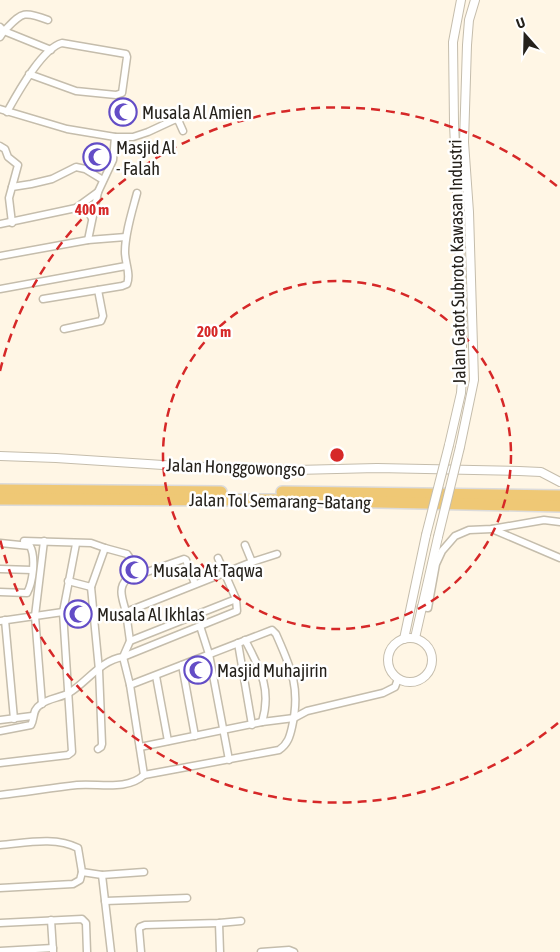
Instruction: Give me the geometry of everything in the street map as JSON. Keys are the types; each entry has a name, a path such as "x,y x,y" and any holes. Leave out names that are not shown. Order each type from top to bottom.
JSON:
{"highway":[{"name":"Jalan Tol Semarang–Batang","path":"0,490 560,496"},
{"name":"Jalan Tol Semarang–Batang","path":"0,499 289,500 560,506"}],"street":[{"name":"Jalan Gatot Subroto Kawasan Industri","path":"404,639 426,535 461,393 462,311 452,42 461,0"},
{"name":"Jalan Gatot Subroto Kawasan Industri","path":"415,638 474,380 469,212 464,142 467,45 469,20 475,0"},
{"path":"48,20 24,14 20,15 1,32 50,50"},
{"path":"29,74 76,91 116,95 122,93 126,54 62,43 50,50 29,74 2,110 67,129 115,137 133,136 148,132 176,119 183,131"},
{"path":"88,240 98,192 113,160 115,137"},
{"path":"0,146 8,157 18,165 10,198 12,222"},
{"path":"12,187 52,179 76,167 85,169 103,180"},
{"path":"0,224 76,208 98,192"},
{"path":"43,299 127,284 129,277 126,266 126,237 137,193"},
{"path":"76,208 88,212 92,218"},
{"path":"0,256 88,240 126,237"},
{"path":"0,289 126,266"},
{"path":"64,329 101,321 103,316 98,290"},
{"name":"Jalan Honggowongso","path":"0,456 178,466 296,470 385,468 519,470 541,472 560,482"},
{"path":"421,607 428,608 436,564 442,551 455,536 469,530 519,526 544,520 560,522"},
{"path":"492,529 560,558"},
{"path":"0,541 91,543 127,554 130,557 131,566 127,579"},
{"path":"0,541 30,546 32,550 32,570 28,593 0,592"},
{"path":"42,704 35,616 44,542"},
{"path":"0,763 42,757 68,756 72,752 63,612 76,544"},
{"path":"245,545 252,562"},
{"path":"98,749 102,748 99,670 91,587 105,548"},
{"path":"126,612 277,554"},
{"path":"0,720 32,716 42,704 68,694 108,661 123,657 237,611 236,599 218,558"},
{"path":"144,775 130,685 123,657 130,641 121,588 122,583 127,579 182,559 186,560 195,584"},
{"path":"0,569 32,570"},
{"path":"68,581 91,587"},
{"path":"130,641 236,599"},
{"path":"14,719 3,621 63,612"},
{"path":"200,626 209,654 229,760"},
{"path":"0,796 80,785 103,786 127,783 138,780 144,775 279,750 288,741 294,718 295,687 275,631 263,633 130,685"},
{"path":"415,638 430,650 432,663 430,669 416,681 410,682 398,679 390,669 388,656 394,645 404,639 415,638"},
{"path":"245,640 260,668 264,681 266,711 262,722"},
{"path":"238,643 252,725"},
{"path":"182,665 195,736"},
{"path":"156,676 168,741"},
{"path":"140,747 262,722 294,718 307,711 383,693 395,687 398,679"},
{"path":"0,731 29,726 33,722 32,716"},
{"path":"0,845 56,842 70,844 78,848 82,872 80,880 73,884 0,888"},
{"path":"82,872 102,874 144,872"},
{"path":"102,874 111,952"},
{"path":"105,901 186,898"},
{"path":"0,922 82,919 86,923 87,952"},
{"path":"0,950 53,950 51,920"},
{"path":"141,952 139,930 142,926 241,921"},
{"path":"218,923 220,952"},
{"path":"261,952 284,950 294,952"}],"place":[{"name":"Musala Al Amien","path":"123,112"},
{"name":"Masjid Al - Falah","path":"97,157"},
{"name":"Musala At Taqwa","path":"134,570"},
{"name":"Musala Al Ikhlas","path":"78,614"},
{"name":"Masjid Muhajirin","path":"198,670"}]}
